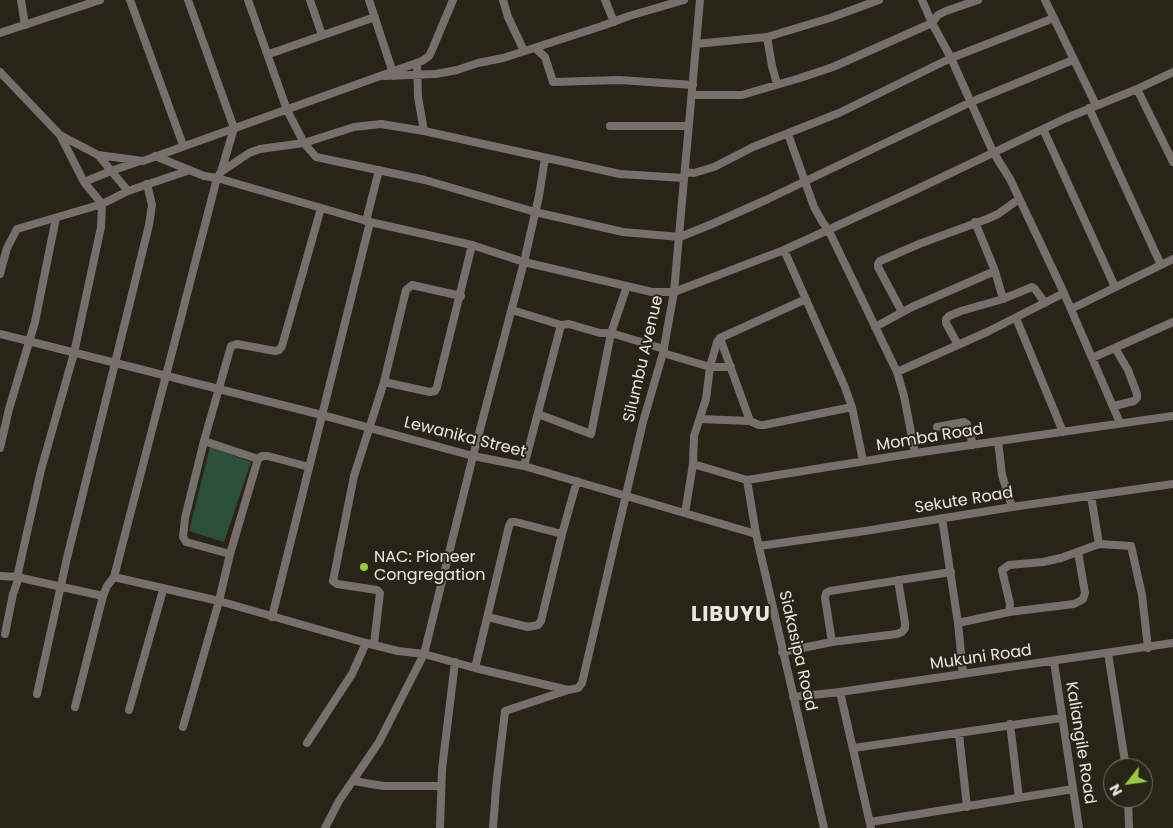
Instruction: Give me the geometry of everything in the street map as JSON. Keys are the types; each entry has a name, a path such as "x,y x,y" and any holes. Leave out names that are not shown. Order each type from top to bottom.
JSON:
{"street":[{"path":"21,0 25,25"},
{"path":"0,33 100,0"},
{"path":"130,0 183,145"},
{"path":"248,0 269,54 287,110 304,143 316,157 457,189 535,212 623,232 680,237 712,224 972,102 1073,60"},
{"path":"310,0 322,35"},
{"path":"369,0 393,74"},
{"path":"84,182 183,145 393,74 417,63 429,56 453,0"},
{"path":"503,0 508,17 524,51"},
{"path":"605,0 614,22"},
{"path":"393,74 417,76 446,73 535,48 629,16 684,0"},
{"name":"Silumbu Avenue","path":"568,690 578,688 582,683 644,422 664,351 674,292 680,237 700,0"},
{"path":"696,44 767,37 830,18 879,0"},
{"path":"922,0 972,102 993,152 1010,179 1064,293 1120,423"},
{"path":"692,95 742,95 833,67 932,23 946,11 978,0"},
{"path":"1045,0 1073,60 1161,265"},
{"path":"75,707 103,596 107,586 114,577 219,175 234,128 191,1"},
{"path":"269,54 375,17"},
{"path":"219,175 249,153 260,149 304,143 367,125 381,124 424,131 620,174 684,175 714,168 753,147 840,113 951,58 1054,18"},
{"path":"767,37 772,66 778,84"},
{"path":"535,48 545,56 553,82 619,80 693,85"},
{"path":"417,63 418,104 424,131"},
{"path":"0,72 60,135 84,182 102,204 101,227 74,353 39,478 18,573 19,577 13,594 5,634"},
{"path":"155,156 204,176 219,175 321,208 472,245 524,262 652,292 674,292 784,250 1043,129 1173,72"},
{"path":"1137,89 1173,162"},
{"path":"610,126 688,126"},
{"path":"1043,129 1114,287"},
{"path":"788,134 814,207 828,229 897,372 904,396 915,453"},
{"path":"60,135 98,155 143,161"},
{"path":"98,155 128,191"},
{"path":"325,828 339,801 378,742 424,654 524,262 545,158"},
{"path":"0,274 7,248 17,229 102,204 128,191 190,170"},
{"path":"272,617 322,415 379,170"},
{"path":"37,694 67,558 151,214 152,205 147,184"},
{"path":"902,312 878,264 919,244 998,214 1019,199"},
{"path":"230,554 186,542 183,537 185,518 204,441 231,346 233,344 275,351 279,350 282,346 321,208"},
{"path":"0,448 9,409 30,341 56,218"},
{"path":"975,222 995,271 1003,299"},
{"path":"384,382 430,392 435,391 438,387 472,245"},
{"path":"784,250 844,385 852,407 863,462"},
{"path":"1071,309 1173,259"},
{"path":"875,326 995,271"},
{"path":"307,743 370,644 380,593 377,590 337,584 333,581 354,476 384,382 392,344 409,287 412,285 461,296"},
{"path":"538,414 591,434 611,333 627,286"},
{"path":"958,345 946,323 946,319 961,311 1003,299 1032,287 1045,303"},
{"path":"897,372 1016,318 1064,293"},
{"path":"685,513 693,464 694,436 706,398 715,346 720,338 806,299"},
{"path":"512,310 561,325 569,324 600,333 611,333 710,367 731,367"},
{"path":"1016,318 1063,432"},
{"path":"1092,358 1173,322"},
{"path":"524,466 561,325"},
{"name":"Lewanika Street","path":"0,334 322,415 473,456 524,466 756,534"},
{"path":"720,338 750,421"},
{"path":"1114,406 1134,401 1137,398 1128,370 1115,348"},
{"path":"700,419 750,421 764,425 852,407"},
{"name":"Momba Road","path":"693,464 747,480 915,453 1173,416"},
{"path":"937,427 964,422 967,424 973,445"},
{"path":"204,441 258,459"},
{"path":"998,441 1002,475 1012,507"},
{"path":"183,727 258,459 262,456 268,456 309,467"},
{"name":"Siakasipa Road","path":"747,480 756,534 782,652 824,828"},
{"path":"488,618 528,627 538,625 541,621 577,481"},
{"name":"Sekute Road","path":"759,546 1173,484"},
{"path":"1091,496 1099,544"},
{"path":"942,518 964,674"},
{"path":"476,668 509,526 512,522 562,534"},
{"path":"1009,612 1010,604 1002,570 1010,565 1043,562 1099,544 1131,546 1142,595 1148,648"},
{"path":"958,623 1009,612 1074,604 1083,599 1085,593 1078,552"},
{"path":"832,642 825,598 826,593 951,572"},
{"path":"0,576 19,577 103,596"},
{"path":"114,577 163,590 218,601 398,651 424,654 568,690"},
{"path":"782,652 832,642 902,632 905,628 905,623 898,580"},
{"path":"129,710 163,590"},
{"name":"Mukuni Road","path":"793,697 840,692 1173,644"},
{"path":"1108,653 1124,758"},
{"path":"440,828 441,786 454,662"},
{"name":"Kaliangile Road","path":"1054,662 1079,828"},
{"path":"493,828 505,711 568,690"},
{"path":"840,692 870,825 1073,789"},
{"path":"854,748 1061,718"},
{"path":"1010,724 1019,798"},
{"path":"959,734 967,808"},
{"path":"354,781 383,786 441,786"},
{"path":"1128,808 1129,828"}],"green space":[{"path":"210,447 251,462 224,542 189,531"}],"place":[{"name":"NAC: Pioneer Congregation","path":"364,567"}],"district":[{"name":"LIBUYU","path":"731,616"}]}
